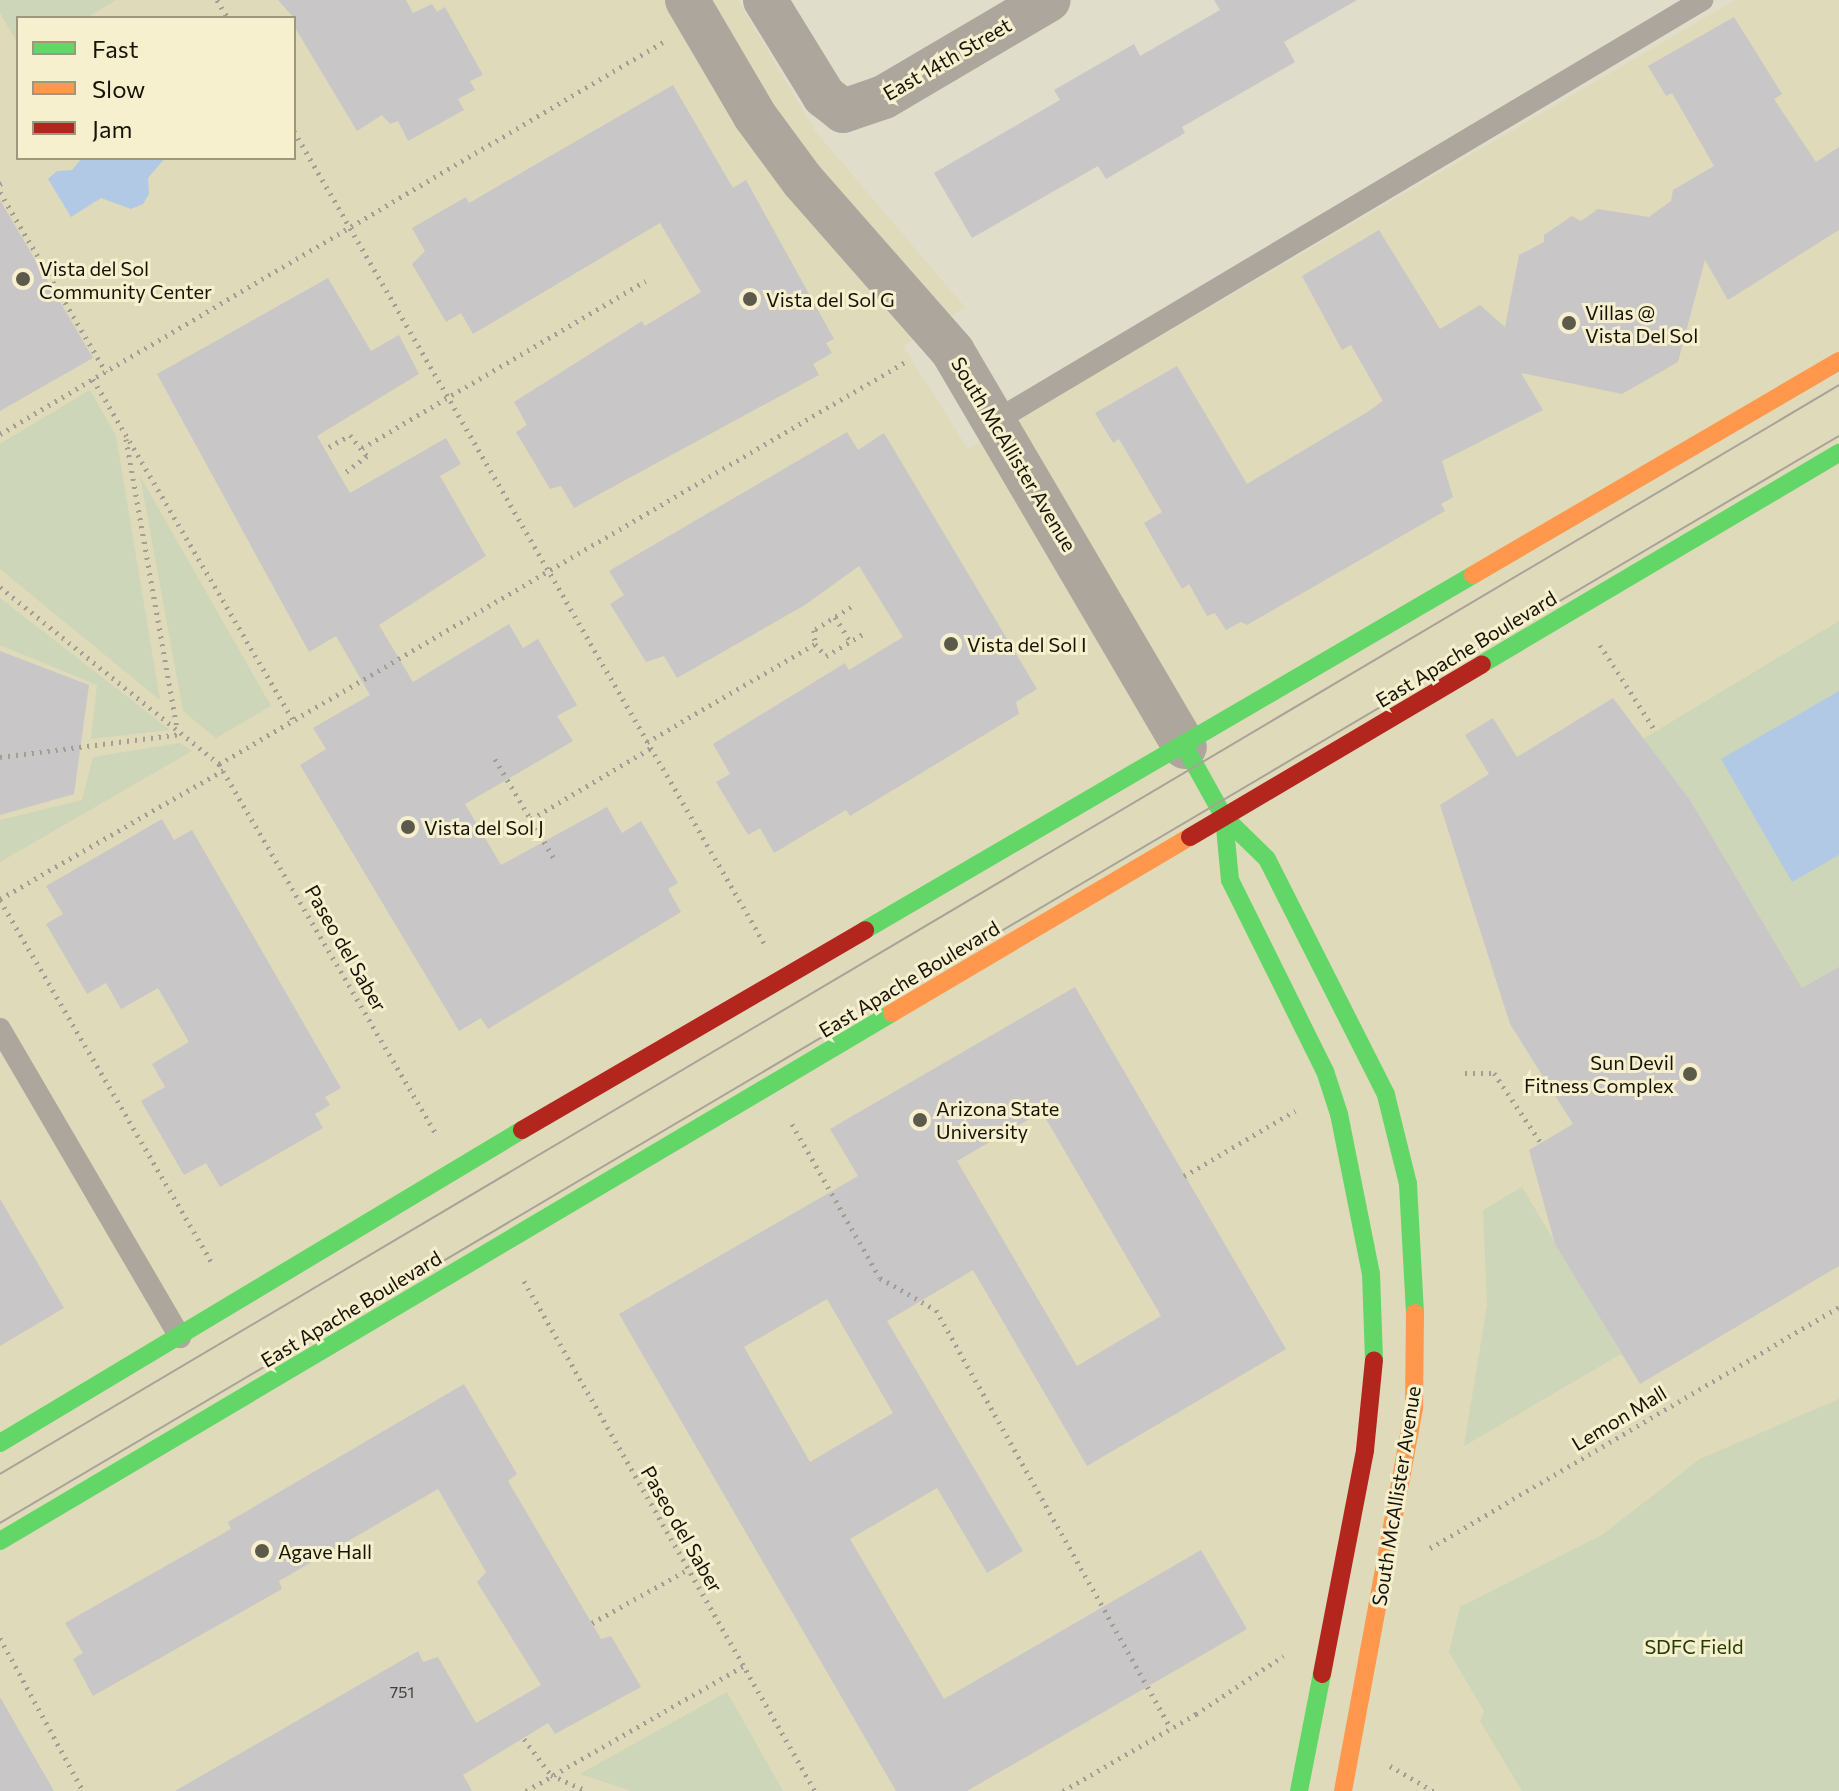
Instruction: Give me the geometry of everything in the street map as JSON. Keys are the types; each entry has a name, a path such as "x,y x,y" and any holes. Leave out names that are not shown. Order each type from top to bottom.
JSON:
{"main road":[{"path":"0,1443 1839,361"},
{"name":"East Apache Boulevard","path":"0,1541 1839,453"},
{"name":"South McAllister Avenue","path":"1185,747 1224,817 1267,859 1345,1006 1386,1095 1408,1184 1415,1262 1414,1408 1343,1791"},
{"name":"South McAllister Avenue","path":"1224,817 1230,880 1313,1045 1334,1099 1358,1194 1371,1274 1374,1367 1365,1450 1299,1791"}],"street":[{"name":"East 14th Street","path":"765,0 824,96 843,111 884,97 1049,0"},
{"name":"South McAllister Avenue","path":"679,19 803,181 920,310 997,420 1185,747"}],"lane":[{"path":"997,420 1702,0"},
{"path":"0,1029 180,1337"}],"path":[{"path":"217,0 226,16"},
{"path":"0,434 351,229 679,19"},
{"path":"296,134 785,979"},
{"path":"296,148 302,144"},
{"path":"0,192 53,277 106,372"},
{"path":"362,448 645,281"},
{"path":"219,764 916,355"},
{"path":"93,379 293,720"},
{"path":"0,757 180,732 125,434"},
{"path":"329,447 350,435 362,448 366,459 343,474"},
{"name":"Paseo del Saber","path":"0,587 219,764 438,1138"},
{"path":"851,607 814,630 815,644 826,656 866,632"},
{"path":"835,617 850,641"},
{"path":"531,819 815,644"},
{"path":"1600,645 1656,732"},
{"path":"495,759 555,860"},
{"path":"211,1261 0,900 223,770"},
{"path":"1465,1073 1494,1073 1541,1143"},
{"path":"1184,1176 1299,1109"},
{"path":"792,1124 880,1278 936,1310 1171,1729"},
{"name":"Paseo del Saber","path":"524,1281 815,1791"},
{"name":"Lemon Mall","path":"1416,1556 1839,1307"},
{"path":"592,1623 687,1570"},
{"path":"0,1638 83,1791"},
{"path":"1063,1791 1171,1729 1290,1651"},
{"path":"526,1791 743,1666"},
{"path":"524,1739 551,1775 587,1791"},
{"path":"1390,1766 1433,1791"}],"shaded area":[{"name":"Arizona State University","path":"0,0 738,0 815,131 965,307 903,346 968,449 1735,0 1839,0 1839,1791 0,1791"}],"green space":[{"path":"0,0 116,0 89,16 16,16 16,41 0,13"},
{"path":"90,390 116,436 160,700 0,569 0,444"},
{"path":"140,476 271,706 216,738 183,711"},
{"path":"0,598 170,730 91,739 97,685 0,645"},
{"path":"1839,621 1839,970 1802,988 1690,800 1643,739"},
{"path":"180,743 192,751 0,862 0,820 82,800 93,757"},
{"path":"1522,1187 1621,1354 1464,1446 1487,1305 1483,1210"},
{"name":"SDFC Field","path":"1839,1399 1839,1791 1522,1791 1480,1721 1484,1711 1449,1652 1460,1607 1602,1535 1700,1459"},
{"path":"727,1692 783,1791 631,1791 580,1774"}],"water":[{"path":"80,160 163,160 148,178 149,194 143,204 131,209 101,198 71,217 48,179 57,171 72,170"},
{"path":"1839,691 1839,855 1792,882 1721,759"}],"building":[{"path":"278,0 406,0 413,13 432,4 437,12 445,7 483,75 470,81 475,90 458,99 464,110 408,141 398,121 390,124 382,115 357,131 296,29 296,16 292,16"},
{"path":"1214,0 1357,0 1284,42 1295,62 1182,127 1185,133 1106,179 1098,166 972,238 934,173 1060,100 1054,90 1134,44 1140,56 1220,10"},
{"name":"Villas @ Vista Del Sol","path":"1734,17 1782,94 1774,99 1816,162 1839,147 1839,230 1728,300 1705,260 1678,362 1622,394 1521,373 1543,410 1442,461 1453,497 1441,504 1445,511 1247,625 1241,622 1226,630 1215,613 1207,616 1189,584 1182,589 1144,523 1162,512 1119,439 1113,443 1095,413 1177,366 1247,484 1369,411 1383,401 1351,345 1342,350 1302,276 1379,230 1440,329 1480,305 1505,327 1519,255 1544,242 1544,235 1572,216 1581,221 1598,209 1649,217 1671,201 1673,190 1714,166 1672,93 1666,96 1648,66"},
{"name":"Vista del Sol G","path":"673,85 733,188 746,180 834,339 826,343 832,353 813,364 819,375 574,508 561,486 550,489 516,432 527,425 514,402 642,321 645,326 701,292 660,223 473,334 461,313 446,322 412,264 425,251 412,228 466,197 469,203"},
{"name":"Vista del Sol Community Center","path":"0,200 93,358 0,411"},
{"path":"328,278 371,351 399,335 419,374 317,436 350,493 446,438 461,464 440,476 486,556 379,625 413,682 509,624 523,648 538,639 577,705 557,716 573,741 465,804 501,865 607,807 622,833 641,821 678,883 668,889 681,912 488,1029 481,1018 459,1031 300,765 326,749 313,728 370,695 336,636 309,652 157,374"},
{"name":"Vista del Sol I","path":"847,432 858,450 884,433 1037,689 1016,702 1019,714 850,816 846,810 774,853 760,828 748,835 716,782 730,774 713,744 845,663 849,670 903,637 859,566 805,605 677,678 664,656 646,662 610,604 624,595 609,571"},
{"path":"0,651 89,685 74,794 0,815"},
{"name":"Sun Devil Fitness Complex","path":"1613,698 1690,800 1802,988 1839,967 1839,1266 1640,1384 1555,1244 1529,1150 1573,1124 1510,1024 1440,805 1489,774 1465,735 1493,718 1517,757"},
{"path":"162,819 174,840 192,830 341,1088 325,1097 330,1105 315,1114 323,1128 220,1187 206,1163 184,1175 141,1101 165,1087 152,1064 189,1042 158,988 121,1009 106,983 87,994 46,924 63,914 46,886"},
{"path":"1075,987 1286,1349 1087,1466 973,1270 887,1321 1023,1551 987,1573 937,1488 850,1539 944,1699 1201,1550 1247,1629 967,1791 896,1791 619,1314 858,1176 830,1129","holes":["1042,1112 1161,1316 1077,1366 957,1161","827,1299 893,1413 810,1462 744,1347"]},
{"path":"0,1199 64,1308 0,1346"},
{"name":"Agave Hall","path":"464,1384 517,1474 508,1481 601,1639 611,1636 641,1687 555,1734 548,1723 463,1775 472,1791 175,1791 418,1651 423,1662 438,1657 476,1723 541,1685 477,1582 486,1572 438,1489 279,1581 282,1589 93,1696 73,1659 83,1653 65,1623 231,1529 228,1522"},
{"path":"0,1697 54,1791 0,1791"}],"tram line":[{"path":"0,1474 1839,385"},
{"path":"0,1523 1839,436"}],"traffic: fast":[{"path":"1482,664 1839,453"},
{"path":"865,930 1473,575"},
{"path":"1185,747 1224,817 1267,859 1386,1095 1408,1184 1415,1313"},
{"path":"1224,817 1230,880 1325,1071 1339,1114 1371,1274 1374,1360"},
{"path":"0,1541 892,1013"},
{"path":"0,1443 522,1130"},
{"path":"1299,1791 1322,1674"}],"traffic: slow":[{"path":"1473,575 1839,361"},
{"path":"892,1013 1190,837"},
{"path":"1343,1791 1414,1408 1415,1313"}],"traffic: jam":[{"path":"1190,837 1482,664"},
{"path":"522,1130 865,930"},
{"path":"1322,1674 1365,1450 1374,1360"}],"place":[{"name":"Vista del Sol Community Center","path":"23,279"},
{"name":"Vista del Sol G","path":"750,299"},
{"name":"Villas @ Vista Del Sol","path":"1569,323"},
{"name":"Vista del Sol I","path":"951,644"},
{"name":"Vista del Sol J","path":"408,827"},
{"name":"Sun Devil Fitness Complex","path":"1690,1074"},
{"name":"Arizona State University","path":"920,1120"},
{"name":"Agave Hall","path":"262,1551"}]}
